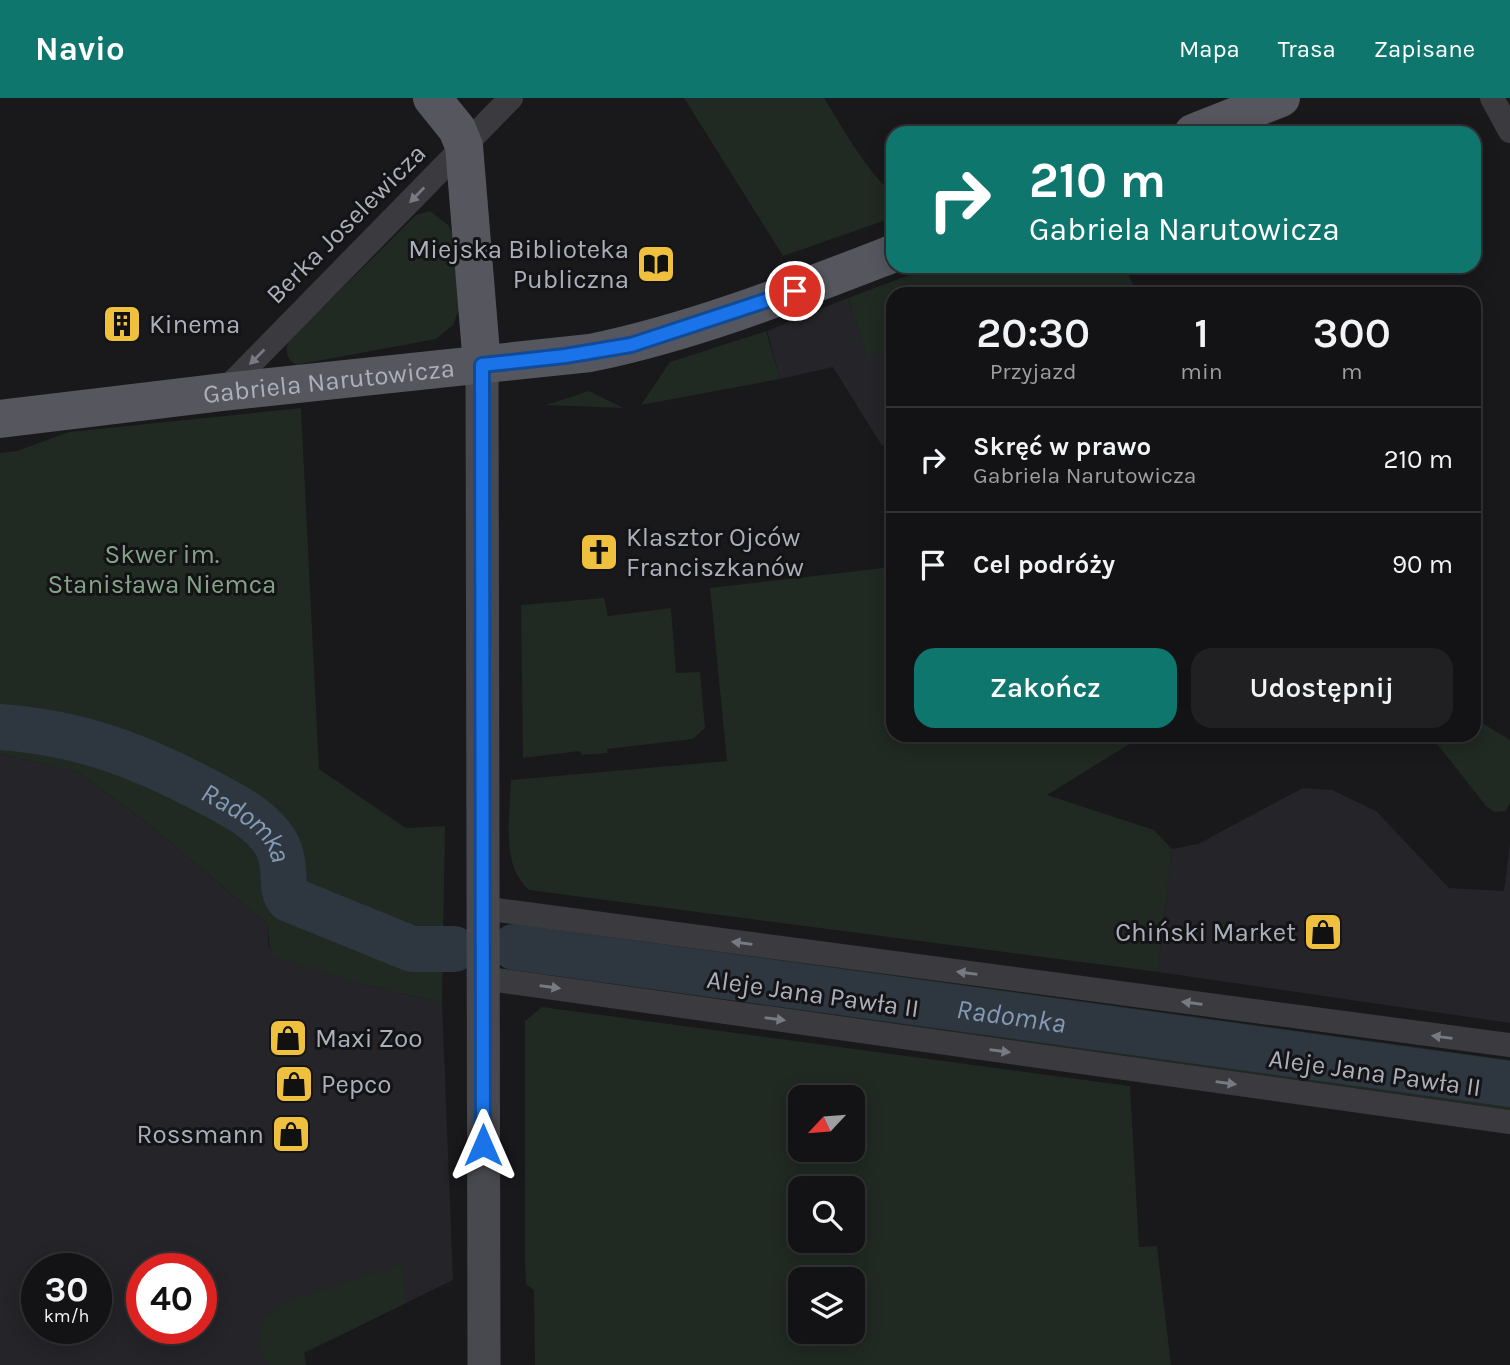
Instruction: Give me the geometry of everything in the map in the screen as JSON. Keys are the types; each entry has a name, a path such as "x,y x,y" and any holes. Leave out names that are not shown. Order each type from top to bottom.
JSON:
{"main road":[{"path":"432,98 453,122 464,146 482,365"},
{"path":"1211,126 1281,98"},
{"name":"Gabriela Narutowicza","path":"0,419 223,392 565,356 631,345 769,300 886,256"}],"street":[{"name":"Berka Joselewicza","path":"223,392 511,98"},
{"path":"1492,98 1510,131"},
{"path":"482,365 484,1365"},
{"name":"Aleje Jana Pawła II","path":"482,908 1510,1045"},
{"name":"Aleje Jana Pawła II","path":"482,978 1510,1122"}],"shaded area":[{"path":"848,298 867,357 886,349 886,442 882,446 833,367 780,379 767,331"},
{"path":"0,754 78,772 152,827 267,924 269,948 362,984 442,1003 453,1280 304,1353 306,1365 0,1365"},
{"path":"1303,788 1332,790 1376,811 1449,888 1504,891 1510,843 1510,1023 1158,972 1172,849 1198,844"}],"green space":[{"path":"684,98 824,98 863,160 886,187 886,220 783,256"},
{"path":"430,211 448,225 456,239 460,307 453,325 436,339 296,365 293,363 288,355 288,342 416,215"},
{"path":"914,273 1128,273 1134,287 886,287 886,349 867,358 848,298"},
{"path":"766,331 780,379 641,405 670,362"},
{"path":"589,391 623,408 546,405"},
{"name":"Skwer im. Stanisława Niemca","path":"301,408 319,769 406,828 445,826 442,1003 362,984 271,956 267,924 152,827 78,772 0,754 0,453 17,451 69,432"},
{"path":"886,568 886,742 1133,742 1047,795 1154,830 1172,849 1158,972 529,890 520,879 510,853 511,780 727,761 710,588"},
{"path":"604,598 608,616 671,608 676,673 700,672 705,728 693,739 607,749 607,753 582,755 580,751 523,758 521,605"},
{"path":"1481,722 1510,740 1510,802 1506,811 1494,812 1486,806 1436,742 1481,742"},
{"path":"514,927 683,946 1510,1060 1510,1078 557,948 513,935"},
{"path":"513,957 655,973 1510,1091 1510,1110 520,971 513,969"},
{"path":"542,1007 1130,1086 1139,1247 1157,1246 1171,1365 535,1365 534,1290 526,1284 525,1021"},
{"path":"402,1264 406,1303 304,1353 306,1365 268,1365 259,1345 262,1320 281,1303"}],"waterway":[{"name":"Radomka","path":"0,727 83,740 133,757 182,779 241,810 270,835 280,853 284,887 289,899 412,949 454,949"},
{"name":"Radomka","path":"514,947 1510,1084"}],"place":[{"name":"Miejska Biblioteka Publiczna","path":"656,264"},
{"name":"Kinema","path":"122,324"},
{"name":"Klasztor Ojców Franciszkanów","path":"599,552"},
{"name":"Chiński Market","path":"1323,932"},
{"name":"Maxi Zoo","path":"288,1038"},
{"name":"Pepco","path":"294,1084"},
{"name":"Rossmann","path":"291,1134"}],"route":[{"path":"483,1145 482,365 590,353 631,345 795,291"}]}
